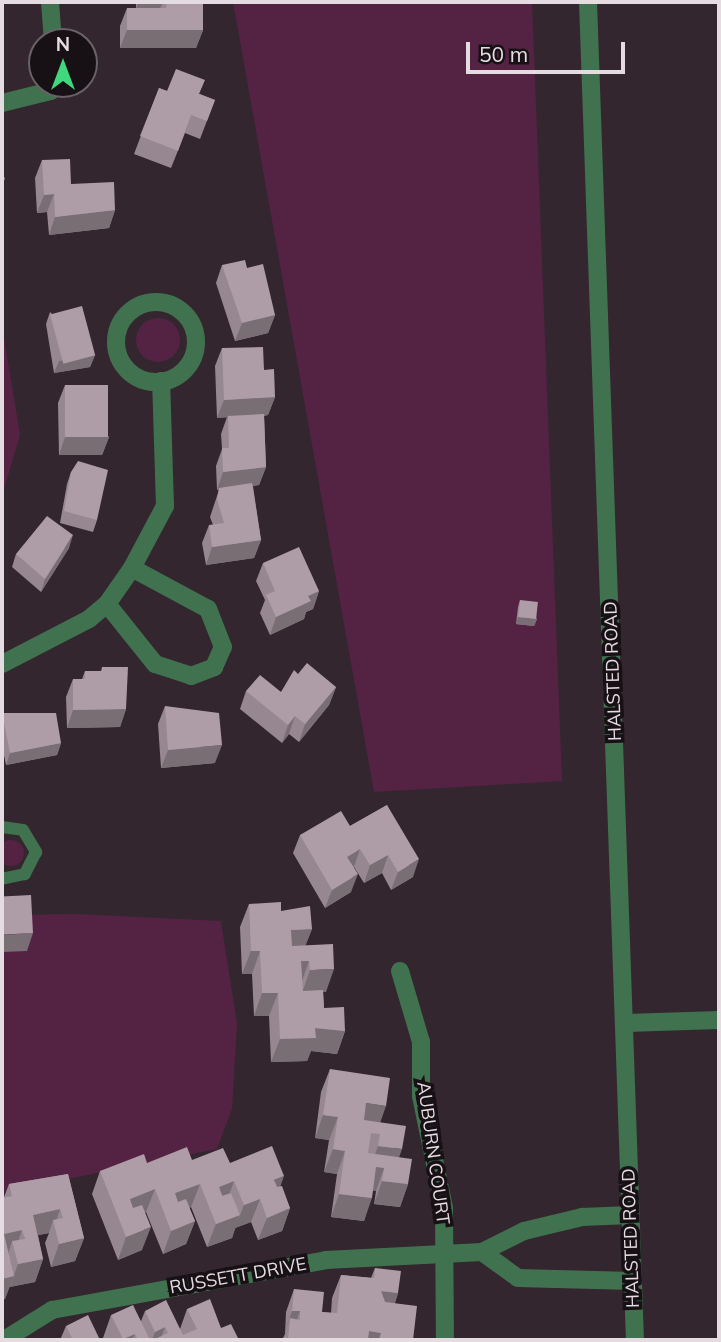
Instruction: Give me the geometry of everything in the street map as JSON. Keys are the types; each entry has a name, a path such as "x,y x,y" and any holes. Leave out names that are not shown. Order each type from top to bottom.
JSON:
{"street":[{"path":"50,2 51,28"},
{"name":"HALSTED ROAD","path":"588,2 626,1023 635,1340"},
{"path":"2,103 28,95"},
{"path":"154,302 178,308 187,316 196,338 195,351 183,371 162,381 149,381 127,369 117,346 122,321 130,312 154,302"},
{"path":"2,664 89,619 107,604 132,568 165,506 162,381"},
{"path":"107,604 155,664 191,676 214,667 223,647 208,609 132,568"},
{"name":"AUBURN COURT","path":"400,971 421,1042 421,1096 444,1208 445,1340"},
{"path":"626,1023 719,1020"},
{"name":"RUSSETT DRIVE","path":"4,1340 52,1310 326,1260 482,1252 524,1231 582,1217 630,1215"},
{"path":"482,1252 518,1278 633,1281"}],"lane":[{"path":"2,827 23,830 36,852 25,874 2,879"}],"shaded area":[{"path":"233,2 532,2 562,781 374,792"},
{"path":"158,318 173,325 180,340 173,355 158,362 143,355 136,340 143,325"},
{"path":"2,326 20,435 2,496"},
{"path":"11,840 20,844 24,853 20,862 11,866 2,862 -2,853 2,844"},
{"path":"77,914 221,921 237,1024 232,1109 217,1149 2,1192 2,915"}],"building":[{"path":"167,2 203,2 203,30 127,30 127,8 166,8"},
{"path":"176,69 205,80 199,94 215,100 207,121 191,115 178,151 140,136 159,88 167,91"},
{"path":"70,159 71,184 114,182 115,210 55,217 54,194 44,195 42,160"},
{"path":"245,260 247,268 263,264 275,315 242,323 222,265"},
{"path":"82,306 95,355 63,364 50,315"},
{"path":"263,347 264,370 274,369 275,397 224,400 222,348"},
{"path":"65,385 108,385 108,437 65,437"},
{"path":"264,414 266,467 223,472 222,448 229,448 228,416"},
{"path":"78,461 108,470 97,520 64,511 71,472"},
{"path":"252,483 261,540 212,547 209,525 224,523 217,499 219,488"},
{"path":"47,516 73,535 45,579 16,554"},
{"path":"299,547 319,591 308,596 311,601 276,617 266,595 275,591 263,563"},
{"path":"520,600 538,602 536,619 518,617"},
{"path":"307,663 336,687 305,724 295,716 288,725 246,691 260,675 281,692 294,670 298,674"},
{"path":"102,667 128,667 126,709 73,710 73,679 85,679 85,671 102,671"},
{"path":"165,706 219,713 222,745 168,750"},
{"path":"2,713 56,713 61,743 10,753"},
{"path":"387,805 419,859 398,872 388,855 370,865 360,849 347,857 358,874 332,890 300,835 341,811 350,826"},
{"path":"31,895 33,933 4,934 2,897"},
{"path":"281,902 281,911 310,906 312,929 291,930 292,946 333,944 334,969 310,970 309,961 301,961 303,991 323,990 324,1008 344,1007 345,1031 315,1028 316,1038 280,1039 278,993 262,993 260,951 251,951 249,904"},
{"path":"330,1069 390,1078 386,1106 366,1103 364,1120 406,1126 402,1149 378,1146 380,1134 371,1133 368,1153 412,1159 408,1184 382,1181 384,1168 376,1167 372,1198 339,1194 345,1151 333,1149 338,1117 323,1115"},
{"path":"272,1146 284,1176 274,1180 277,1187 282,1186 290,1208 267,1218 260,1199 244,1205 234,1181 219,1187 222,1196 231,1193 240,1215 216,1224 200,1184 175,1193 178,1202 186,1199 195,1221 171,1231 155,1189 130,1199 133,1208 142,1205 151,1227 126,1237 100,1171 144,1154 147,1163 187,1147 192,1160 223,1148 230,1163"},
{"path":"68,1174 84,1238 59,1244 53,1220 63,1218 60,1209 33,1215 43,1259 18,1264 12,1241 25,1239 22,1230 4,1234 14,1276 2,1279 2,1198 12,1196 9,1184"},
{"path":"375,1268 401,1271 398,1293 381,1291 385,1302 417,1306 413,1340 380,1338 381,1333 369,1331 368,1340 288,1340 290,1318 300,1320 300,1311 292,1311 294,1289 324,1292 322,1312 337,1313 341,1275 374,1278"},
{"path":"210,1299 221,1328 231,1324 239,1340 153,1340 168,1333 165,1327 155,1332 145,1311 166,1300 183,1335 197,1329 187,1309"},
{"path":"133,1305 150,1340 132,1340 137,1338 135,1334 123,1339 111,1315"},
{"path":"88,1315 100,1340 73,1340 66,1326"}]}
